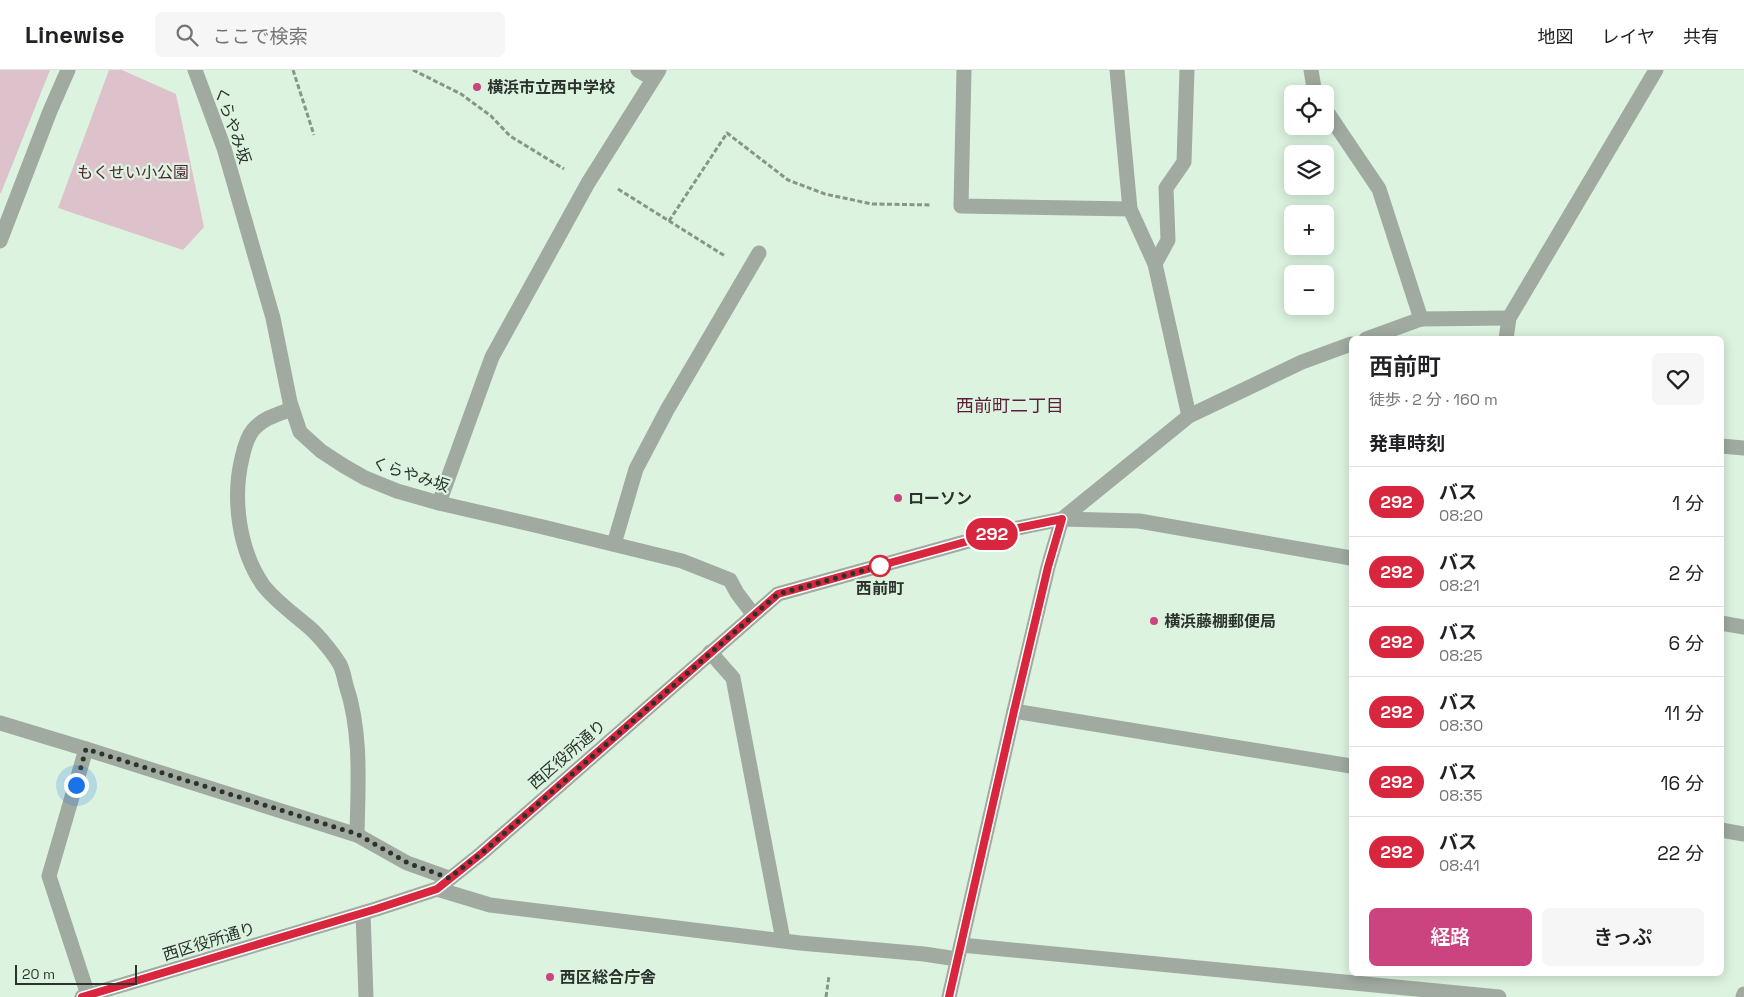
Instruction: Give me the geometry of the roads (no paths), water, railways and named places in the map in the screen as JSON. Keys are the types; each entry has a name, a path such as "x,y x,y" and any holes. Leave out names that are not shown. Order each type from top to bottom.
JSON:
{"street":[{"path":"0,241 50,111 68,70"},
{"name":"くらやみ坂","path":"195,70 224,148 273,318 292,409 300,432 321,451 344,466 365,478 397,491 439,503 682,561 730,580 753,614"},
{"path":"439,503 492,357 590,179 656,75 638,70"},
{"path":"964,70 961,206 1130,209"},
{"path":"1117,70 1130,209 1155,264 1188,416"},
{"path":"1155,264 1168,240 1166,188 1184,162 1188,70"},
{"path":"1311,70 1314,85"},
{"path":"1506,336 1509,318 1656,70"},
{"path":"1334,122 1379,189 1421,319"},
{"path":"614,544 636,469 667,410 759,253"},
{"path":"1374,336 1421,319 1509,318"},
{"path":"949,997 1048,567 1062,519 1188,416 1302,362 1349,345"},
{"path":"292,409 266,419 252,430 240,467 237,501 250,562 264,585 282,605 312,630 340,664 353,705 358,753 357,834"},
{"path":"1724,446 1744,448"},
{"path":"1062,519 1139,521 1349,558"},
{"name":"西区役所通り","path":"85,996 437,889 482,853 778,594 1008,530 1062,519"},
{"path":"1724,624 1744,627"},
{"path":"710,652 733,678 783,940"},
{"path":"1014,711 1349,766"},
{"path":"0,724 357,834 408,863 449,878"},
{"path":"85,996 49,876 86,749"},
{"path":"1724,831 1744,834"},
{"path":"437,889 490,905 783,940 1394,986 1499,997"},
{"path":"363,913 366,997"}],"place":[{"name":"横浜市立西中学校","path":"477,87"},
{"name":"ローソン","path":"898,498"},
{"name":"西前町","path":"880,566"},
{"name":"横浜藤棚郵便局","path":"1154,621"},
{"name":"西区総合庁舎","path":"550,977"}],"district":[{"name":"西前町二丁目","path":"1010,406"}],"park label":[{"name":"もくせい小公園","path":"133,172"}]}
